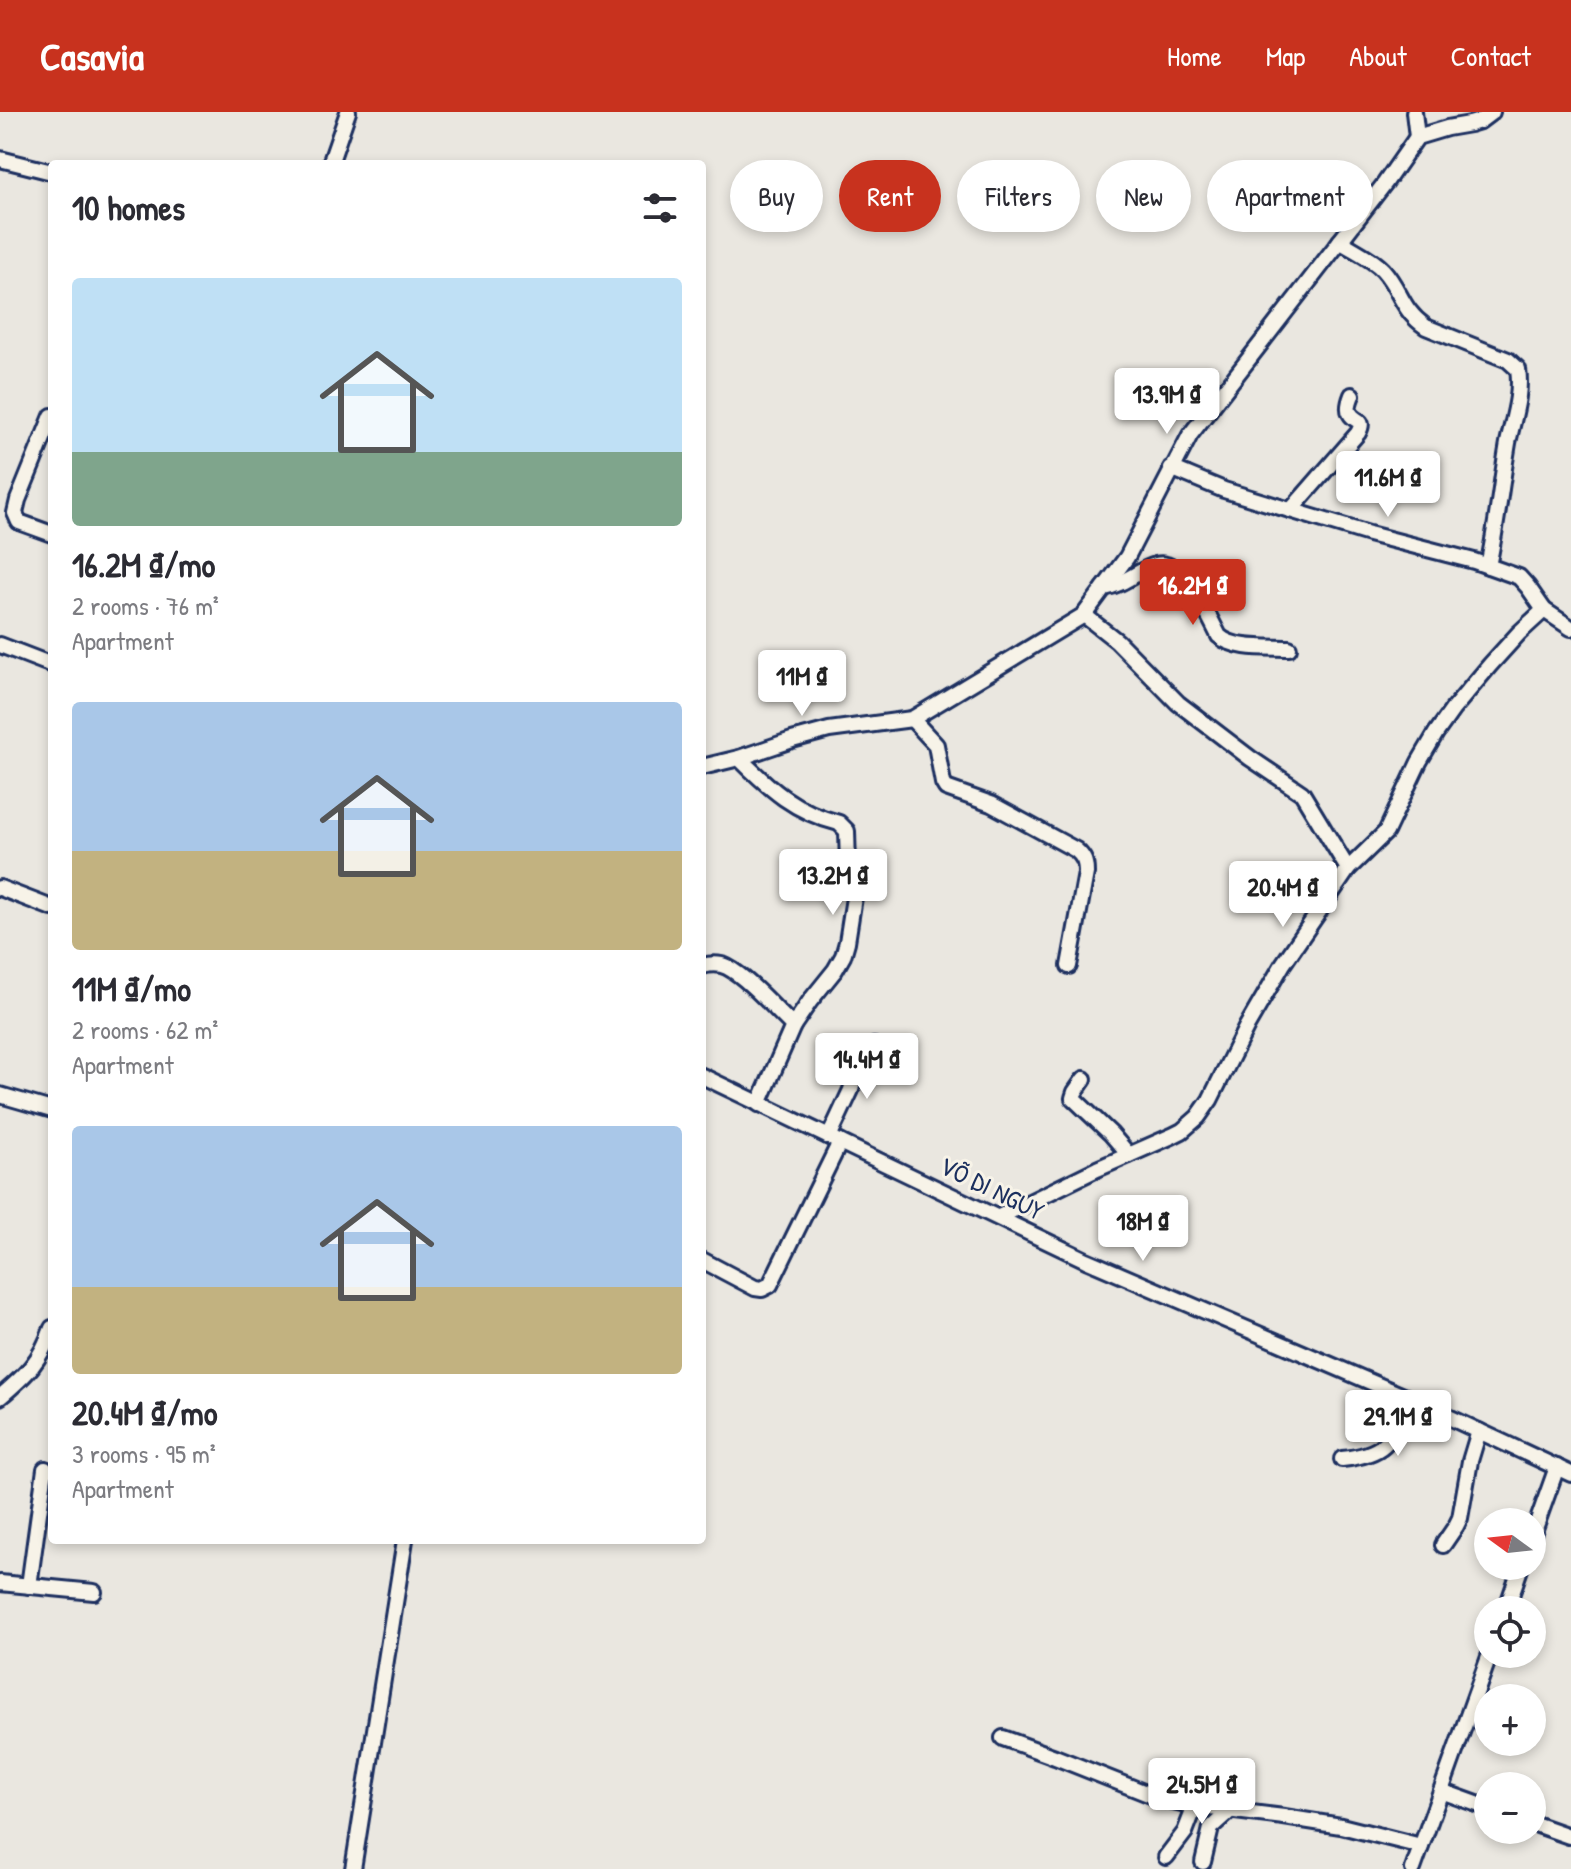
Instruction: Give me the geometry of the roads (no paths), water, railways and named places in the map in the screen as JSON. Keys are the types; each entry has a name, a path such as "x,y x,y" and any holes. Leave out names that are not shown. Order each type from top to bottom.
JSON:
{"street":[{"path":"331,160 348,112"},
{"path":"1414,112 1417,137"},
{"path":"706,766 829,730 912,719 1084,615 1127,557 1190,435 1385,183 1417,137 1480,121 1492,112"},
{"path":"0,159 48,171"},
{"path":"1340,241 1381,268 1416,320 1426,327 1508,360 1518,369 1520,382 1488,566"},
{"path":"1291,510 1358,433 1360,421 1348,412 1352,395"},
{"path":"48,426 15,513 19,522 48,533"},
{"path":"1171,468 1224,490 1369,534 1448,553 1519,577 1544,610 1571,628"},
{"path":"1104,588 1120,584 1157,564 1167,565 1191,586 1226,643 1289,648"},
{"path":"999,1217 1182,1131 1198,1117 1216,1090 1247,1026 1283,964 1348,869 1386,832 1419,762 1453,709 1519,633 1544,610"},
{"path":"1084,615 1117,641 1178,703 1302,793 1348,869"},
{"path":"0,645 48,663"},
{"path":"912,719 936,745 946,788 991,804 1082,856 1086,873 1069,966"},
{"path":"739,758 787,801 805,812 839,823 847,831 848,865 855,891 843,956 793,1026 759,1104"},
{"path":"0,888 48,906"},
{"path":"706,965 725,966 793,1026"},
{"path":"706,1262 755,1288 770,1285 835,1139 855,1071 874,1046"},
{"name":"VÕ DI NGUY","path":"706,1078 1086,1260 1408,1398 1571,1474"},
{"path":"1084,1079 1073,1098 1129,1155"},
{"path":"0,1095 48,1109"},
{"path":"0,1397 29,1371 44,1351 48,1340"},
{"path":"1342,1459 1370,1454 1384,1446 1408,1398"},
{"path":"1443,1545 1460,1518 1479,1431"},
{"path":"1542,1508 1557,1467"},
{"path":"29,1586 45,1469"},
{"path":"353,1869 404,1544"},
{"path":"0,1583 94,1592"},
{"path":"1413,1869 1485,1668"},
{"path":"1003,1738 1161,1799 1341,1826 1421,1846"},
{"path":"1441,1791 1474,1803"},
{"path":"1166,1857 1185,1832 1195,1806"},
{"path":"1203,1862 1211,1828 1231,1810"},
{"path":"1546,1828 1569,1836"}]}
